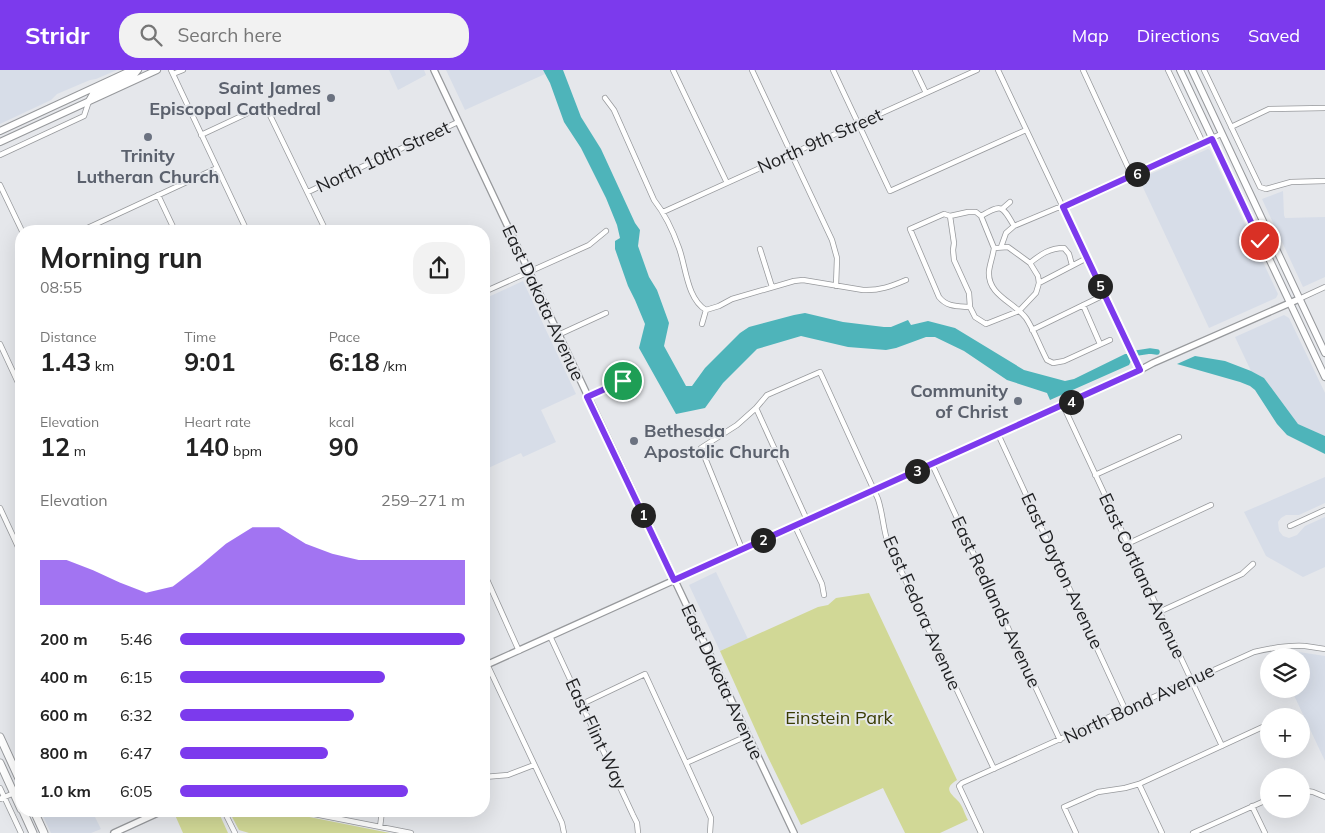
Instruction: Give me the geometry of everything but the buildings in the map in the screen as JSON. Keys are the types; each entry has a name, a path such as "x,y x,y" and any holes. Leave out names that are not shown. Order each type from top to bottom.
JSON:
{"main road":[{"path":"0,130 132,70"},
{"path":"89,101 93,94 134,75 138,70"},
{"path":"0,142 157,70"},
{"path":"1180,70 1325,377"},
{"path":"1192,70 1325,353"},
{"path":"0,737 15,770"},
{"path":"0,763 14,793"},
{"path":"25,817 33,833"},
{"path":"37,817 44,833"}],"street":[{"path":"183,70 172,72 244,225"},
{"name":"East Dakota Avenue","path":"434,70 794,833"},
{"path":"673,70 727,183"},
{"path":"752,70 836,250 838,266 836,286"},
{"path":"833,70 890,191 1026,130"},
{"path":"915,70 926,93"},
{"name":"North 9th Street","path":"663,212 977,70"},
{"path":"998,70 1140,370"},
{"path":"1083,70 1132,176"},
{"path":"1168,70 1203,143"},
{"path":"1204,70 1258,184 1263,189 1291,182 1325,181"},
{"path":"604,98 614,110 654,200 663,212 680,250 688,282 701,307 706,310 732,299 803,280 872,291 906,280"},
{"path":"0,155 84,116 89,101"},
{"path":"202,134 265,105 323,225"},
{"path":"1231,127 1269,109 1325,108"},
{"name":"North 10th Street","path":"308,192 458,122"},
{"path":"1001,247 1006,234 1014,226 1063,207 1221,134"},
{"path":"94,225 217,168"},
{"path":"0,185 19,225"},
{"path":"158,195 172,225"},
{"path":"1002,209 1010,202"},
{"path":"981,216 994,208 999,208 1005,210 1014,226"},
{"path":"970,307 944,303 939,297 910,229 944,214 950,216 976,212 981,216 994,248 990,262 989,278 996,292 1026,319 1047,360 1054,363 1064,361 1110,340"},
{"path":"950,216 954,243 954,260 969,293 970,307 975,317 986,324 1019,311 1036,293 1039,283 1038,276 1030,263 1008,247 994,248"},
{"path":"490,289 589,245 606,231"},
{"path":"1030,263 1043,252 1064,248 1069,254 1072,265"},
{"path":"760,249 772,287"},
{"path":"1039,283 1087,258"},
{"path":"490,663 1325,287"},
{"path":"1032,330 1104,294"},
{"path":"1083,305 1100,344"},
{"path":"702,324 706,310"},
{"path":"558,335 606,313"},
{"path":"0,344 15,376"},
{"name":"East Fedora Avenue","path":"756,408 766,395 820,372 880,505 888,543 994,769"},
{"path":"587,397 623,381"},
{"name":"East Cortland Avenue","path":"1062,405 1222,746"},
{"path":"742,549 701,448 737,425 756,408 808,520"},
{"name":"East Dayton Avenue","path":"998,434 1125,709"},
{"path":"1095,475 1179,438"},
{"name":"East Redlands Avenue","path":"932,464 1060,740"},
{"path":"1127,544 1211,504"},
{"path":"0,508 15,540"},
{"path":"1290,526 1325,510"},
{"path":"795,526 822,584 824,595"},
{"path":"1160,612 1242,574 1253,564"},
{"path":"490,590 519,651"},
{"name":"East Flint Way","path":"550,636 634,815 638,833"},
{"name":"North Bond Avenue","path":"981,833 959,786 962,784 1241,657 1273,647 1294,646 1325,649"},
{"path":"490,673 562,823 564,833"},
{"path":"582,704 645,674 711,818 710,833"},
{"path":"1076,833 1064,807 1098,792 1139,784 1260,728"},
{"path":"686,763 747,736"},
{"path":"490,776 508,775 534,765"},
{"path":"1139,784 1162,833"},
{"path":"0,788 2,798 21,833"},
{"path":"1310,792 1325,797"},
{"path":"2,798 14,793"},
{"path":"1193,833 1260,803"},
{"path":"1252,806 1265,833"},
{"path":"114,833 149,817"},
{"path":"227,817 235,833"},
{"path":"334,817 411,833"},
{"path":"380,827 381,817"}],"shaded area":[{"path":"0,70 117,70 57,94 51,100 0,124"},
{"path":"389,70 424,70 426,75 398,90"},
{"path":"446,70 543,70 545,74 465,110"},
{"path":"1208,149 1278,294 1276,298 1209,328 1139,179"},
{"path":"1283,191 1285,218 1325,217 1325,277 1303,287 1262,199"},
{"path":"523,281 576,394 541,410 556,442 523,457 521,453 490,467 490,296"},
{"path":"1284,315 1289,318 1325,393 1325,436 1298,424 1264,378 1251,371 1235,337"},
{"path":"1325,477 1325,503 1299,515 1286,515 1278,522 1279,531 1283,536 1289,538 1297,535 1305,526 1325,517 1325,567 1303,577 1266,556 1244,512"},
{"path":"716,572 748,639 720,651 689,585"},
{"path":"1310,654 1325,656 1325,761 1310,729 1310,708 1300,708 1295,698 1310,698"},
{"path":"43,817 95,817 101,829 91,833 51,833"}],"green space":[{"name":"Einstein Park","path":"869,593 957,780 952,783 949,789 960,804 968,820 940,833 905,833 883,788 801,825 720,651 818,607 828,605 836,598"},
{"path":"176,817 221,817 228,833 183,833"},
{"path":"232,817 309,817 390,833 249,833 239,830"}],"water":[{"path":"543,70 563,70 581,117 601,149 640,230 638,246 669,323 664,346 686,386 692,386 705,368 740,333 749,327 805,313 843,322 884,327 891,327 908,320 911,325 928,321 955,328 1024,370 1065,381 1074,379 1125,354 1127,354 1131,361 1129,365 1050,400 1047,393 1007,380 964,351 935,337 926,337 886,350 848,347 801,336 757,349 723,383 705,408 676,414 639,348 645,324 628,286 615,249 615,241 620,238 617,225 581,148 564,122 550,83"},
{"path":"1195,356 1225,361 1264,378 1298,424 1325,436 1325,454 1287,435 1277,424 1255,390 1250,386 1177,364"}],"waterway":[{"path":"1137,353 1157,352"}],"place":[{"name":"Saint James Episcopal Cathedral","path":"331,98"},
{"name":"Trinity Lutheran Church","path":"148,137"},
{"name":"Community of Christ","path":"1018,401"},
{"name":"Bethesda Apostolic Church","path":"634,441"}],"route":[{"path":"623,381 587,397 674,580 1140,370 1063,207 1212,139 1260,241"}]}
